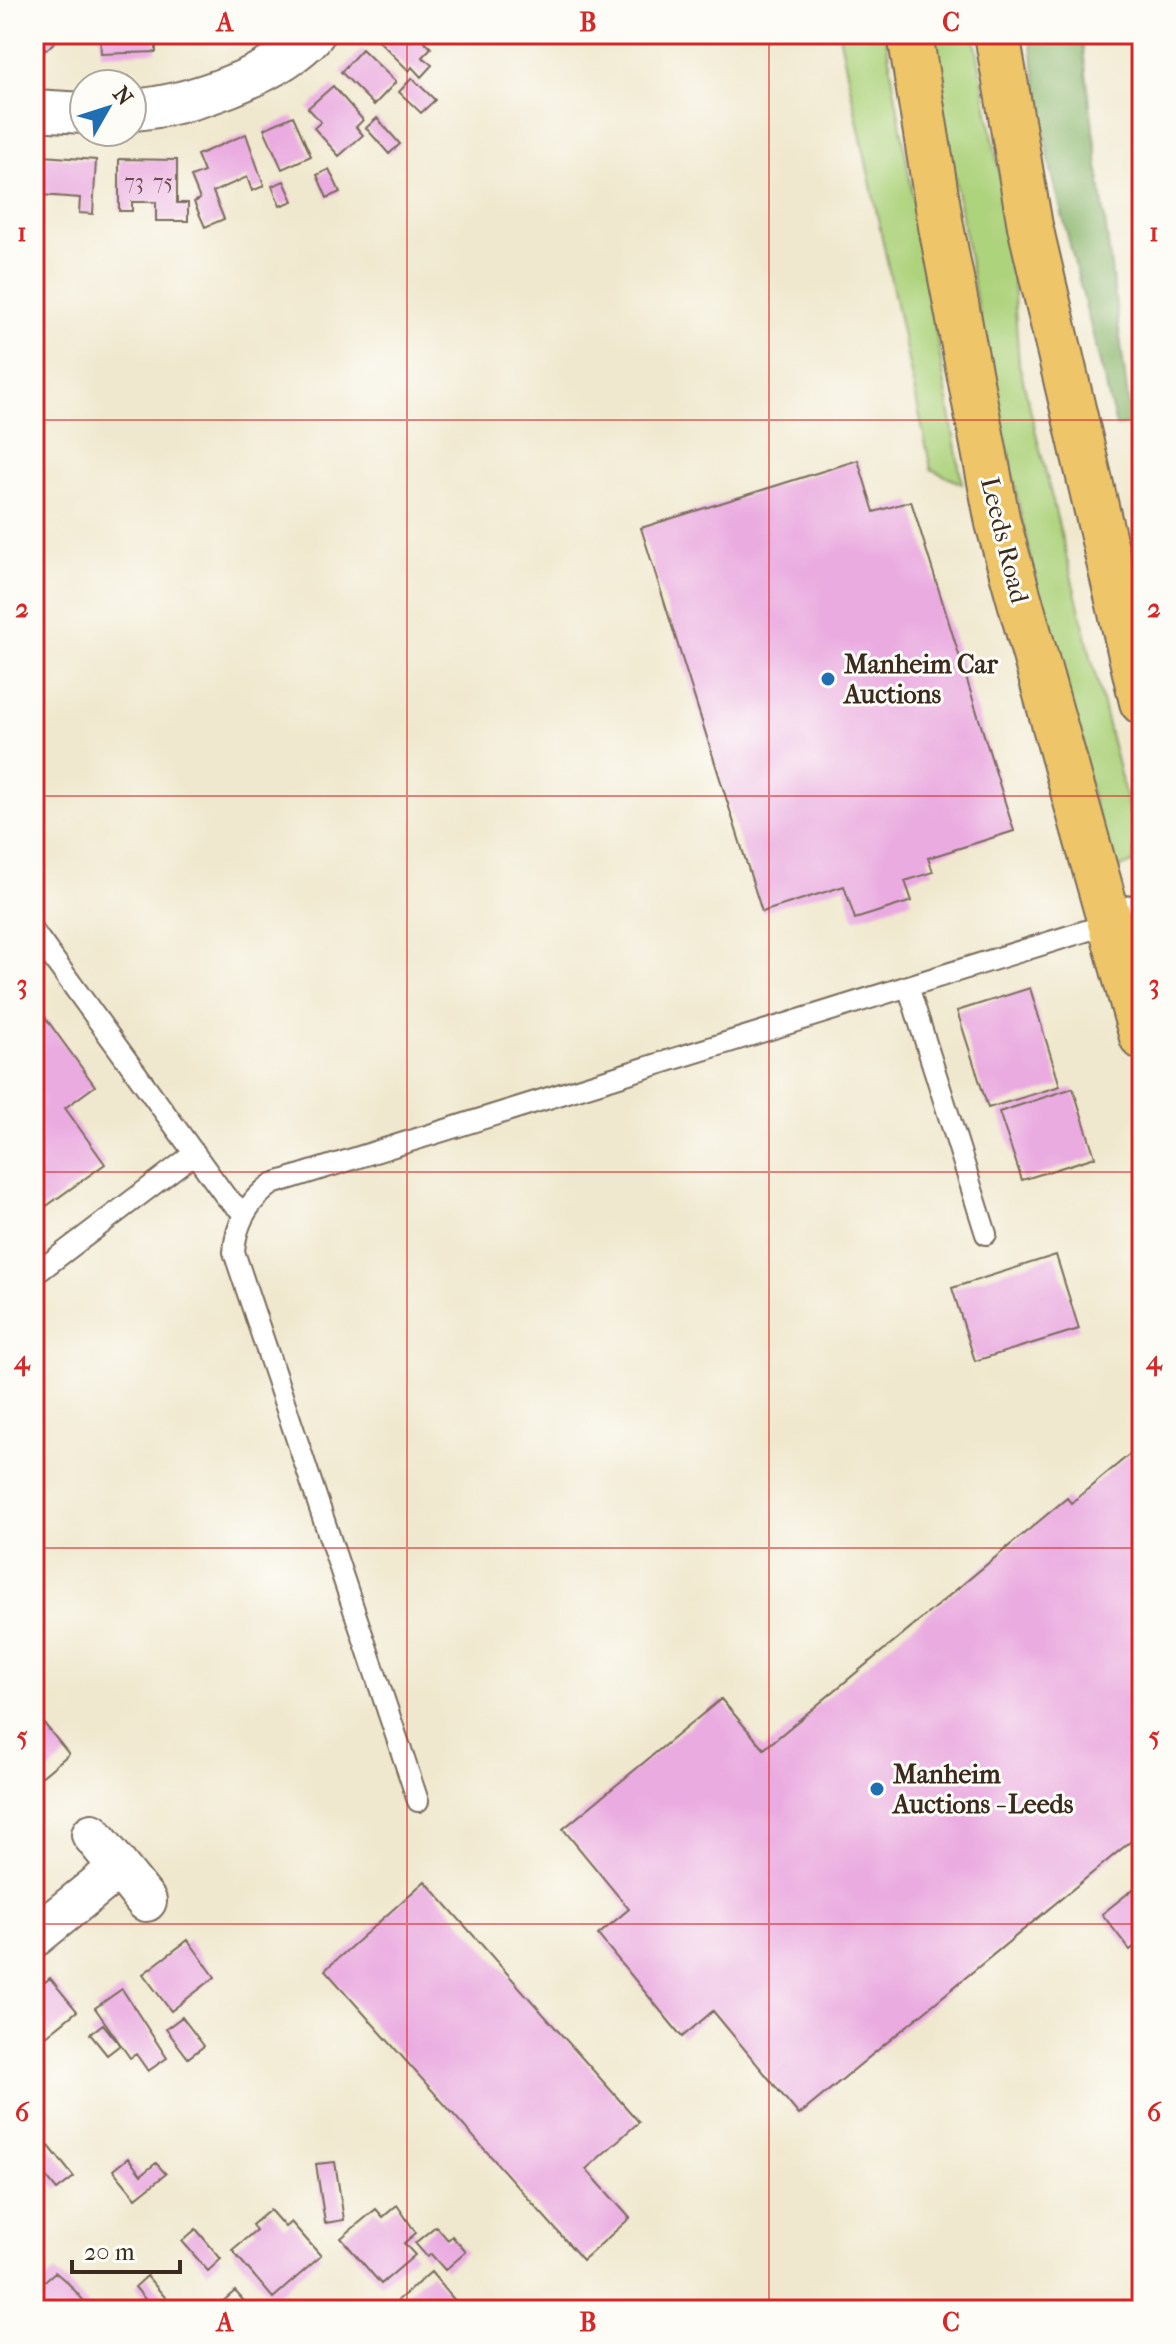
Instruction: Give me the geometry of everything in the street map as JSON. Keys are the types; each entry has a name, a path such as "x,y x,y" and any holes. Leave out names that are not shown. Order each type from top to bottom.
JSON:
{"main road":[{"name":"Leeds Road","path":"910,34 941,226 998,523 1125,918 1142,1037"},
{"path":"997,34 1030,226 1142,702"}],"street":[{"path":"148,108 164,107 237,82 300,49 314,34"},
{"path":"34,110 68,112"},
{"path":"92,1834 146,1901"},
{"path":"34,1937 119,1868"}],"lane":[{"path":"418,1801 234,1252 244,1213 272,1184 1125,918"},
{"path":"34,932 226,1197 244,1213"},
{"path":"908,986 986,1234"},
{"path":"34,1275 195,1153"}],"green space":[{"path":"839,34 885,34 962,484 931,469"},
{"path":"929,34 974,34 1009,228 1019,364 1135,835 1133,863 1112,871 1039,598 984,343"},
{"path":"1029,34 1081,34 1131,423 1116,426 1050,166"}],"building":[{"path":"35,34 63,34 46,50 34,38"},
{"path":"100,34 156,34 156,52 101,54"},
{"path":"417,34 431,48 422,57 432,65 421,77 412,67 409,71 374,36"},
{"path":"362,49 396,82 374,105 341,72"},
{"path":"412,78 435,100 421,113 399,92"},
{"path":"333,86 363,120 356,127 363,135 339,156 314,128 321,122 308,108"},
{"path":"293,116 311,156 282,169 264,129"},
{"path":"377,118 400,144 389,154 366,128"},
{"path":"246,134 264,186 252,191 247,177 213,192 224,219 205,227 194,202 200,199 191,177 204,172 197,155"},
{"path":"43,156 96,160 93,214 79,213 80,198 41,195"},
{"path":"119,159 177,160 177,203 188,203 188,221 156,221 156,202 132,202 132,211 119,211"},
{"path":"329,169 340,192 327,198 317,175"},
{"path":"284,181 293,201 280,206 272,186"},
{"name":"Manheim Car Auctions","path":"858,460 874,512 911,501 1014,831 928,858 933,872 905,881 912,901 855,919 844,886 762,912 641,528"},
{"path":"1030,988 1060,1086 988,1108 957,1011"},
{"path":"34,1002 95,1086 65,1108 105,1164 34,1215"},
{"path":"1073,1088 1095,1157 1022,1180 999,1112"},
{"path":"1056,1255 1079,1329 975,1361 952,1288"},
{"name":"Manheim Auctions - Leeds","path":"1130,1454 1142,1468 1142,1832 799,2115 713,2011 682,2037 598,1935 629,1909 563,1829 721,1699 764,1749 1067,1498 1071,1503"},
{"path":"42,1721 69,1754 34,1783 34,1727"},
{"path":"425,1881 639,2122 586,2169 630,2218 583,2260 325,1970"},
{"path":"1142,1882 1142,1940 1130,1950 1102,1914"},
{"path":"188,1940 215,1977 171,2011 143,1974"},
{"path":"50,1978 77,2011 34,2046 34,1991"},
{"path":"122,1989 167,2058 148,2071 136,2054 130,2058 95,2008"},
{"path":"182,2017 204,2046 188,2058 166,2029"},
{"path":"103,2024 120,2045 107,2055 90,2034"},
{"path":"49,2146 74,2177 57,2190 34,2162"},
{"path":"128,2158 141,2175 156,2163 166,2174 136,2198 113,2170"},
{"path":"335,2162 344,2220 325,2223 316,2164"},
{"path":"397,2205 416,2233 404,2243 415,2255 381,2284 341,2238 376,2209 383,2217"},
{"path":"270,2210 285,2227 291,2222 321,2256 273,2298 232,2250 256,2230 252,2225"},
{"path":"436,2226 448,2240 452,2236 466,2252 445,2270 431,2254 427,2257 415,2243"},
{"path":"196,2229 221,2259 208,2271 182,2241"},
{"path":"55,2272 92,2310 34,2310 34,2290"},
{"path":"431,2272 463,2310 405,2310 397,2301"},
{"path":"147,2276 169,2302 160,2310 154,2310 135,2287"},
{"path":"235,2291 252,2310 213,2310"}],"place":[{"name":"Manheim Car Auctions","path":"828,679"},
{"name":"Manheim Auctions - Leeds","path":"877,1789"}]}
